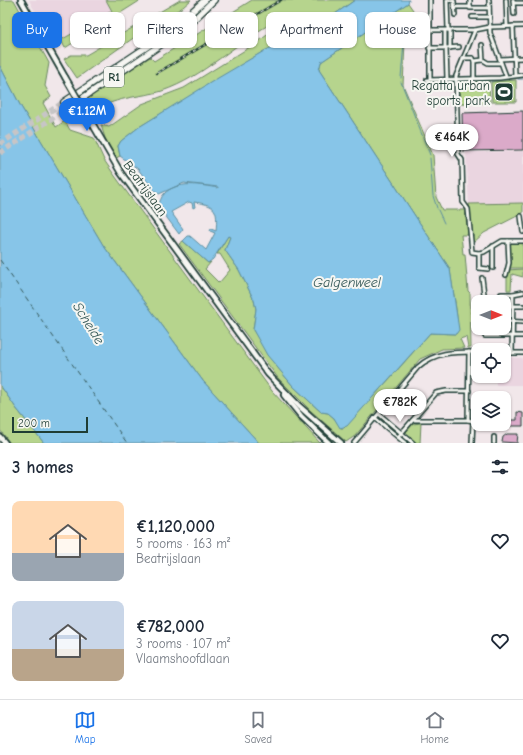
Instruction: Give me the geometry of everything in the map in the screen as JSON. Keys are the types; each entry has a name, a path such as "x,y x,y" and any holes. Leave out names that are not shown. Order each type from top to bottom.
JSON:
{"highway":[{"name":"R1","path":"64,102 169,32 205,0"},
{"name":"R1","path":"68,108 184,29 214,0"}],"street":[{"name":"Beatrijslaan","path":"22,0 121,173 301,416 329,443"},
{"path":"430,0 430,12"},
{"path":"448,47 445,35 447,30 447,0 454,4 471,8 489,8"},
{"path":"470,0 471,8"},
{"path":"489,0 490,27 506,76"},
{"path":"506,0 507,26"},
{"path":"514,14 514,2 523,3"},
{"path":"454,4 455,15"},
{"path":"472,17 489,17"},
{"path":"513,26 515,75"},
{"path":"430,30 475,30 490,27 523,26"},
{"path":"447,30 450,35 446,56 447,79"},
{"path":"475,30 456,79 458,154 462,160 463,202 468,209 472,252 484,252 502,241 523,241"},
{"path":"482,45 483,60"},
{"path":"459,47 430,48 429,80 523,75"},
{"path":"464,58 472,58 474,61 483,60 488,63 514,58 523,58"},
{"path":"474,61 474,78"},
{"path":"521,216 523,232"},
{"path":"506,275 509,263 508,241"},
{"path":"493,246 493,268"},
{"path":"479,253 479,268 488,268"},
{"path":"482,278 484,295"},
{"path":"501,294 523,292"},
{"path":"513,294 512,353 523,353"},
{"path":"513,307 523,306"},
{"path":"513,322 523,322"},
{"path":"485,335 523,336"},
{"path":"354,443 418,367 425,361 440,354 469,352 468,420"},
{"name":"Beatrijslaan","path":"271,377 299,406 341,443"},
{"path":"398,437 433,396 441,391 469,391"},
{"path":"421,411 423,418 426,420"},
{"path":"379,414 413,443"},
{"path":"375,418 405,443"},
{"path":"413,420 471,421"},
{"path":"472,443 473,431"},
{"path":"0,437 5,443"},
{"path":"494,437 494,443"}],"shaded area":[{"path":"29,0 106,0 112,11 70,12 70,35 62,39 62,12 35,12"},
{"path":"523,151 523,203 469,204 466,152"},
{"path":"511,357 523,358 523,385 496,385 496,383 511,383"}],"green space":[{"path":"0,0 14,0 21,12 12,12 12,48 41,48 49,63 45,86 51,97 43,103 56,127 65,121 70,130 94,138 104,160 115,176 272,391 320,443 259,443 203,381 103,245 20,105 0,66"},
{"path":"106,0 141,0 122,12 110,12 112,11"},
{"path":"180,0 191,0 175,12 159,12"},
{"path":"252,0 355,0 338,12 266,12 266,27 258,31 258,12 233,12"},
{"path":"408,3 413,10 412,12 395,12"},
{"path":"133,28 133,38 125,44 125,32"},
{"path":"205,29 205,48 234,48 192,77 162,91 116,101 100,108 94,114 84,100 150,57 154,61 175,48 197,48 197,34"},
{"path":"365,32 365,48 405,48 403,85 433,155 436,197 442,210 465,210 468,235 461,235 463,254 465,254 468,291 470,293 471,348 468,348 466,337 460,339 464,348 442,349 420,359 355,436 346,442 311,411 278,378 179,244 183,241 208,263 211,262 205,269 219,283 230,270 220,254 217,254 228,236 230,237 225,250 239,270 254,300 256,309 253,330 278,368 293,386 321,412 328,413 334,418 341,428 344,428 430,333 456,334 457,314 450,269 319,70 321,62 342,48 357,48 357,38"},
{"path":"70,35 70,45 65,48 62,39"},
{"path":"266,36 266,48 271,48 139,127 121,141 118,146 120,156 116,158 105,138 101,125 109,127 142,104 184,88 248,48 258,48 258,42"},
{"path":"98,48 119,48 77,78 64,59 71,55 86,55"},
{"path":"489,80 490,103 459,104 459,81"},
{"name":"Regatta urban sports park","path":"516,80 516,102 492,102 491,82"},
{"path":"523,203 523,213 484,233 473,243 469,204"},
{"path":"509,243 523,243 523,268 508,268"},
{"path":"523,269 523,277 512,274 511,290 507,290 507,270"},
{"path":"0,385 44,443 10,443 0,430"},
{"path":"421,423 420,443 416,443 406,432 413,424"}],"water":[{"name":"Galgenweel","path":"355,0 409,0 408,3 395,12 365,12 365,32 357,38 357,12 338,12"},
{"name":"Galgenweel","path":"271,48 342,48 321,62 319,70 450,269 459,330 456,334 430,333 347,426 340,428 334,418 328,413 321,412 293,386 267,355 253,330 256,309 254,300 239,270 225,250 230,237 228,236 213,259 208,263 183,241 190,236 206,250 215,233 210,231 211,229 216,231 216,213 214,209 207,205 194,202 195,207 193,208 192,203 189,202 171,212 183,229 179,234 158,206 164,194 169,190 182,185 218,187 184,183 159,194 153,189 138,169 120,156 118,146 121,141 139,127"},
{"name":"Schelde","path":"0,66 20,105 103,245 203,381 259,443 44,443 0,385"}],"building":[{"path":"523,111 523,150 463,151 462,113"},
{"path":"517,412 523,413 523,426 511,426 511,420 517,420"},
{"path":"507,434 518,434 517,443 502,442 503,437"}],"waterway":[{"path":"401,78 404,48"},
{"path":"491,81 516,78"},
{"path":"518,79 523,79"},
{"path":"460,82 489,81"},
{"path":"401,82 430,155"},
{"path":"430,158 433,196 437,208"},
{"path":"438,210 444,223"}],"ferry route":[{"path":"0,260 127,443"}],"tunnel":[{"path":"0,144 64,102"},
{"path":"0,153 68,108"}],"railway":[{"path":"157,73 281,0"}],"place":[{"name":"Regatta urban sports park","path":"504,92"}]}
